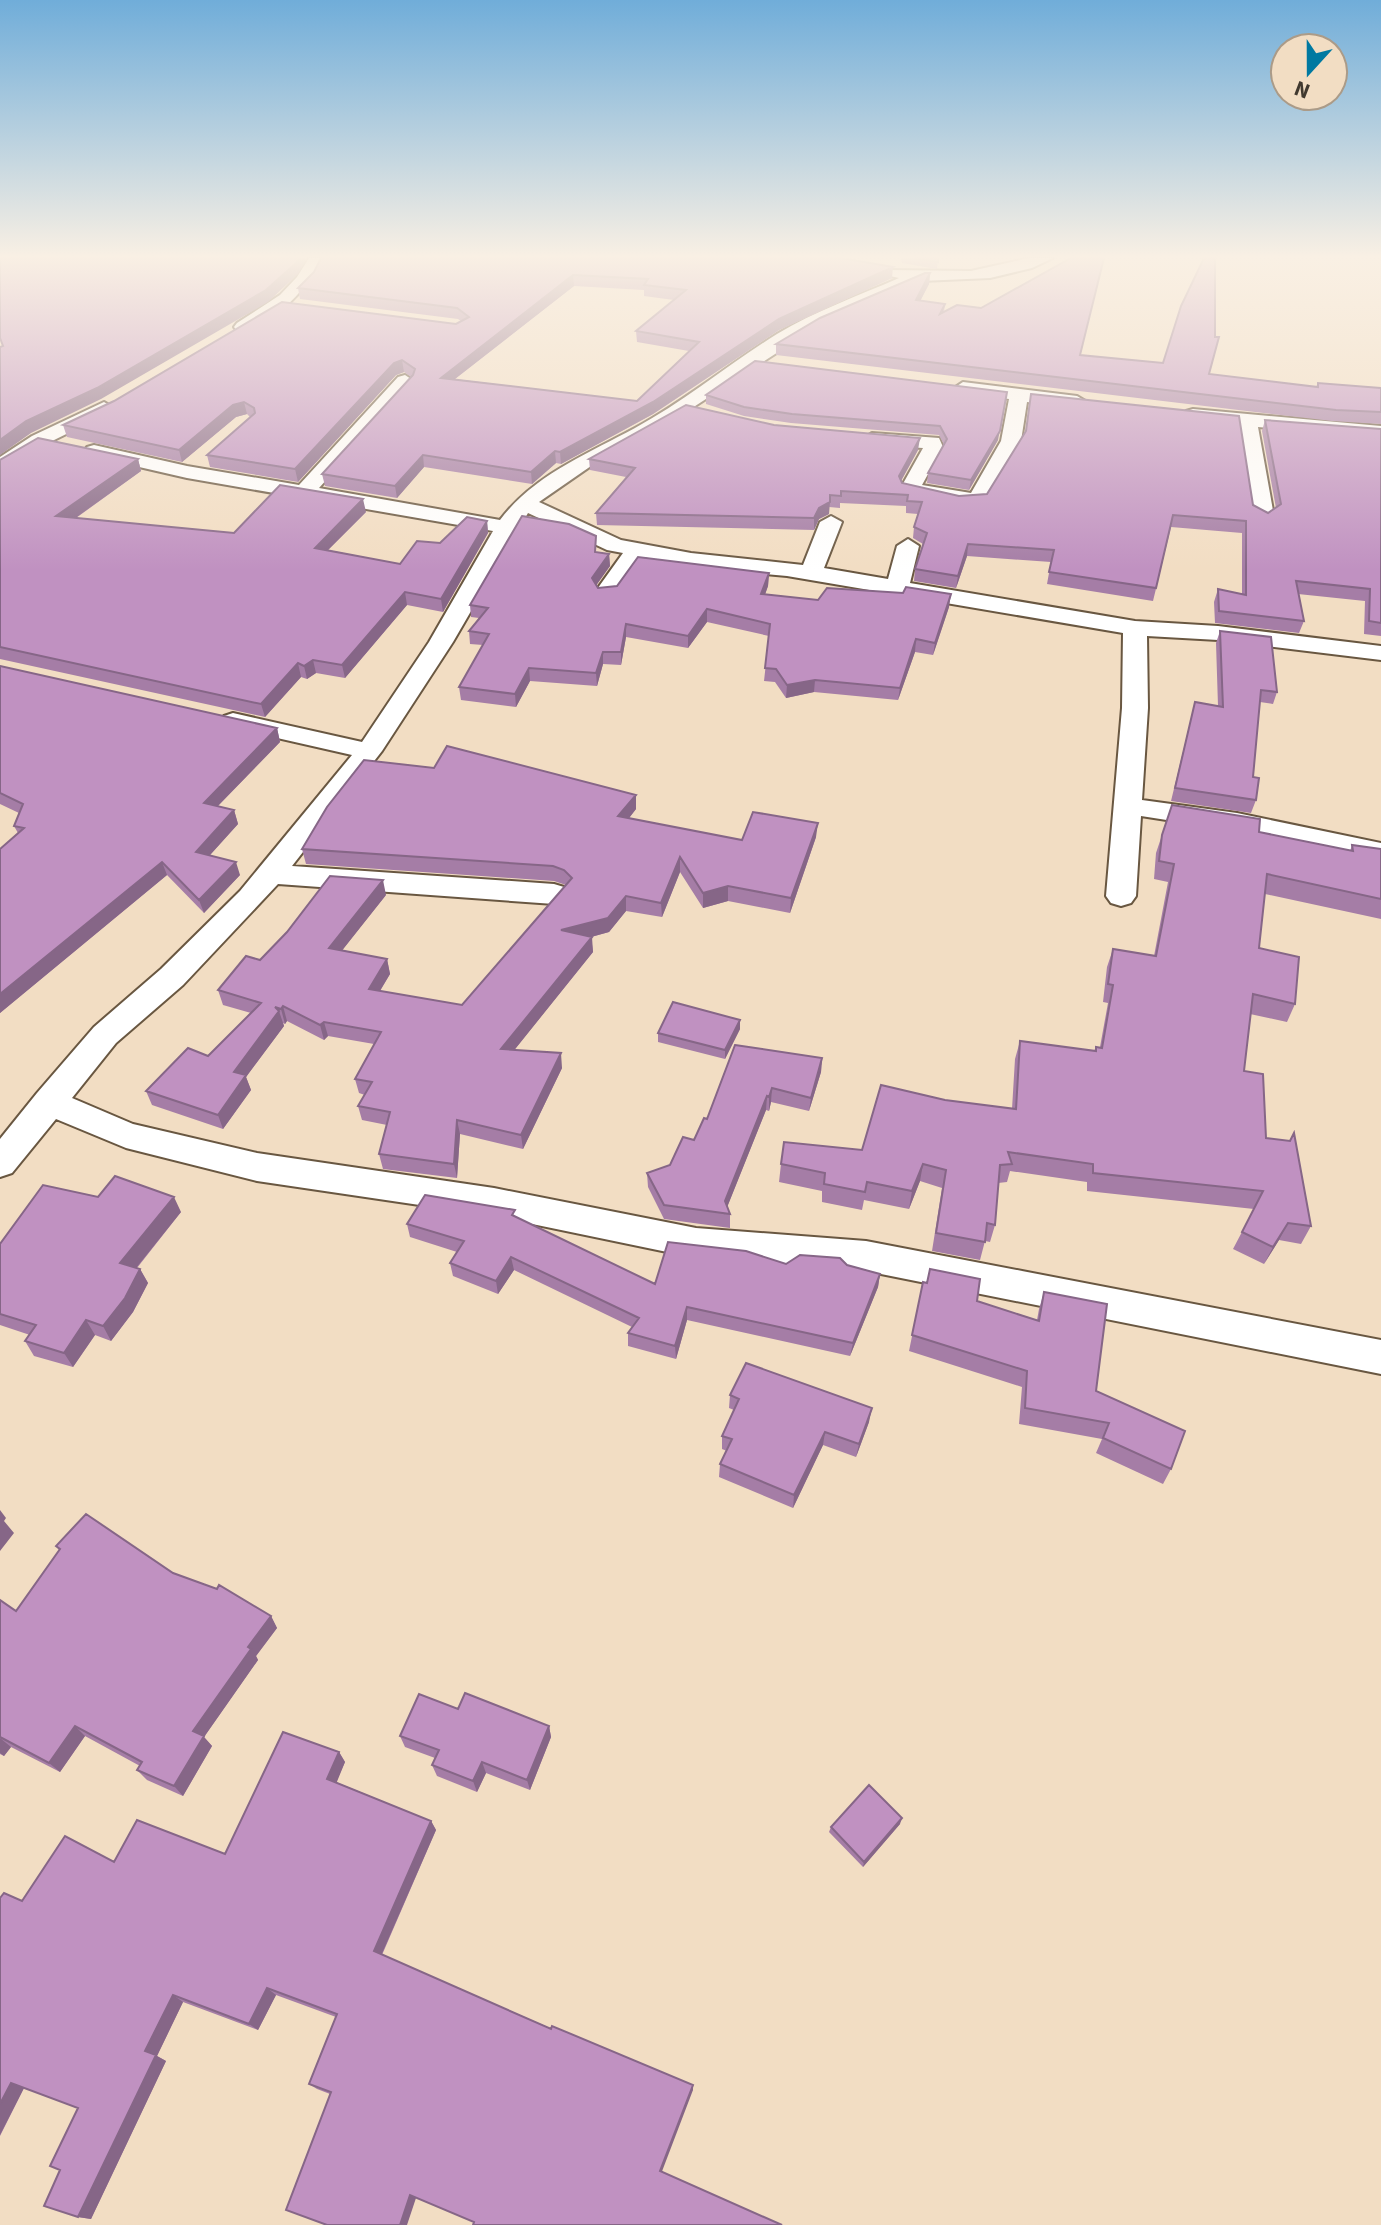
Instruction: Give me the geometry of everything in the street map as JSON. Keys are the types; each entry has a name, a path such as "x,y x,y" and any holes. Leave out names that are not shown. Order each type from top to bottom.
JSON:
{"street":[{"path":"0,1163 105,1035 172,977 270,874 369,751 441,642 506,527 524,503 597,453 642,432 751,362"},
{"path":"758,362 783,365"},
{"path":"306,490 405,381"},
{"path":"946,386 1095,404"},
{"path":"847,437 932,442 933,447 910,489 958,499 978,499 1011,441 1019,395"},
{"path":"0,466 39,440 123,398"},
{"path":"683,406 712,415"},
{"path":"1171,413 1381,432"},
{"path":"1247,421 1263,516"},
{"path":"39,440 187,472 306,490 506,527"},
{"path":"187,472 211,452"},
{"path":"524,503 586,534 637,550 691,560 811,573 1135,628 1218,633 1381,653"},
{"path":"811,573 831,522"},
{"path":"897,587 908,546"},
{"path":"607,592 637,550"},
{"path":"1121,896 1135,708 1135,628"},
{"path":"213,716 369,751"},
{"path":"1128,806 1237,822 1381,852"},
{"path":"270,874 554,894"},
{"path":"49,1102 126,1135 257,1167 494,1202 696,1243 866,1256 1381,1357"}],"building":[{"path":"0,362 142,362 97,388 26,421 0,440"},
{"path":"180,362 397,362 295,469 207,455 255,413 254,408 244,402 233,405 179,450 63,425 114,401"},
{"path":"405,362 462,362 441,378 637,401 678,362 714,362 653,402 560,452 555,451 531,472 423,455 395,486 322,474 413,375 415,369"},
{"path":"754,362 1007,392 1000,431 971,480 928,473 947,439 940,426 792,414 744,407 706,395"},
{"path":"927,362 1212,362 1209,374 1318,387 1318,383 1381,388 1381,412 1336,410"},
{"path":"1031,394 1239,416 1253,505 1268,513 1281,504 1265,420 1381,429 1381,623 1369,621 1370,589 1296,581 1304,621 1219,611 1218,589 1246,595 1246,521 1173,515 1156,588 1049,572 1054,550 968,544 958,576 915,569 927,533 914,527 922,502 907,501 908,495 841,491 841,496 830,495 830,502 819,508 814,518 596,513 635,468 589,459 686,405 774,425 920,438 899,476 902,483 959,496 987,494 1026,431"},
{"path":"38,438 138,459 56,516 234,533 280,485 363,499 315,548 400,564 417,541 440,543 467,517 487,521 441,599 405,592 342,665 313,660 304,666 298,663 261,704 0,647 0,460"},
{"path":"522,516 569,524 596,536 595,552 609,554 592,578 598,588 617,586 638,557 769,573 761,594 818,600 827,588 903,593 906,587 951,594 935,643 916,639 900,688 815,680 787,685 776,669 765,668 770,624 707,609 688,636 626,624 621,652 603,652 596,673 529,668 515,694 459,687 489,634 469,631 488,608 470,605"},
{"path":"1220,631 1271,637 1277,692 1261,690 1253,777 1259,778 1256,800 1175,788 1195,702 1223,707"},
{"path":"0,666 277,728 204,803 234,810 196,852 236,862 199,900 162,862 0,994 0,849 24,828 14,826 23,804 0,793"},
{"path":"447,746 636,795 618,816 742,840 753,812 818,823 791,898 728,886 703,893 680,857 661,903 626,896 608,918 561,930 592,937 501,1049 561,1053 521,1135 457,1120 454,1164 379,1154 390,1112 358,1106 372,1082 355,1079 381,1032 324,1022 320,1025 283,1006 281,1009 275,1007 279,1011 234,1072 246,1075 218,1115 146,1091 188,1048 208,1056 261,1003 218,990 246,956 260,960 287,932 330,876 383,880 329,948 387,959 369,989 462,1005 572,878 564,870 553,866 302,849 327,807 364,760 434,768"},
{"path":"1172,805 1260,819 1259,832 1353,851 1352,845 1381,849 1381,899 1267,874 1259,948 1299,957 1295,1004 1253,994 1244,1071 1263,1074 1266,1138 1290,1141 1294,1133 1311,1226 1288,1223 1273,1247 1242,1232 1263,1191 1093,1173 1093,1164 1008,1152 1012,1164 1000,1165 995,1225 987,1223 985,1242 936,1233 946,1170 923,1164 912,1191 867,1182 865,1192 824,1184 825,1173 781,1164 784,1142 862,1150 881,1085 945,1100 1016,1109 1020,1041 1096,1051 1096,1047 1102,1048 1113,985 1108,984 1113,949 1156,956 1174,864 1159,861 1162,835"},
{"path":"673,1002 740,1020 725,1050 658,1033"},
{"path":"735,1045 822,1058 811,1098 772,1088 725,1201 730,1214 664,1205 647,1173 670,1165 683,1137 694,1140 704,1118 707,1119"},
{"path":"115,1176 174,1197 120,1263 140,1269 125,1298 103,1326 86,1320 64,1353 25,1341 36,1325 0,1314 0,1244 43,1185 98,1197"},
{"path":"425,1195 515,1210 512,1215 655,1284 668,1242 746,1251 786,1264 800,1255 840,1258 847,1265 880,1274 853,1343 687,1307 675,1346 628,1333 639,1318 511,1257 496,1281 450,1263 464,1241 407,1224"},
{"path":"930,1269 980,1279 977,1301 1039,1321 1044,1292 1107,1304 1096,1391 1185,1431 1171,1469 1103,1438 1109,1423 1025,1408 1027,1371 912,1335 923,1282 927,1283"},
{"path":"746,1363 872,1408 859,1444 825,1432 794,1495 720,1464 732,1439 722,1436 739,1399 730,1395"},
{"path":"86,1514 173,1573 217,1589 219,1585 271,1616 193,1731 204,1736 174,1786 137,1770 142,1762 75,1726 49,1763 0,1737 0,1600 16,1611 60,1549 56,1546"},
{"path":"465,1693 549,1726 527,1780 482,1762 473,1781 432,1765 439,1750 400,1736 419,1694 458,1709"},
{"path":"283,1732 339,1752 327,1779 431,1821 374,1951 551,2029 552,2026 693,2085 660,2171 782,2225 473,2225 474,2222 410,2195 400,2225 327,2225 286,2210 331,2092 309,2084 337,2014 267,1988 249,2024 173,1995 145,2051 156,2055 78,2217 44,2206 60,2170 50,2166 78,2108 11,2083 0,2104 0,1898 4,1893 22,1901 65,1836 114,1862 137,1820 225,1854"},
{"path":"869,1785 902,1818 864,1862 831,1827"}]}
